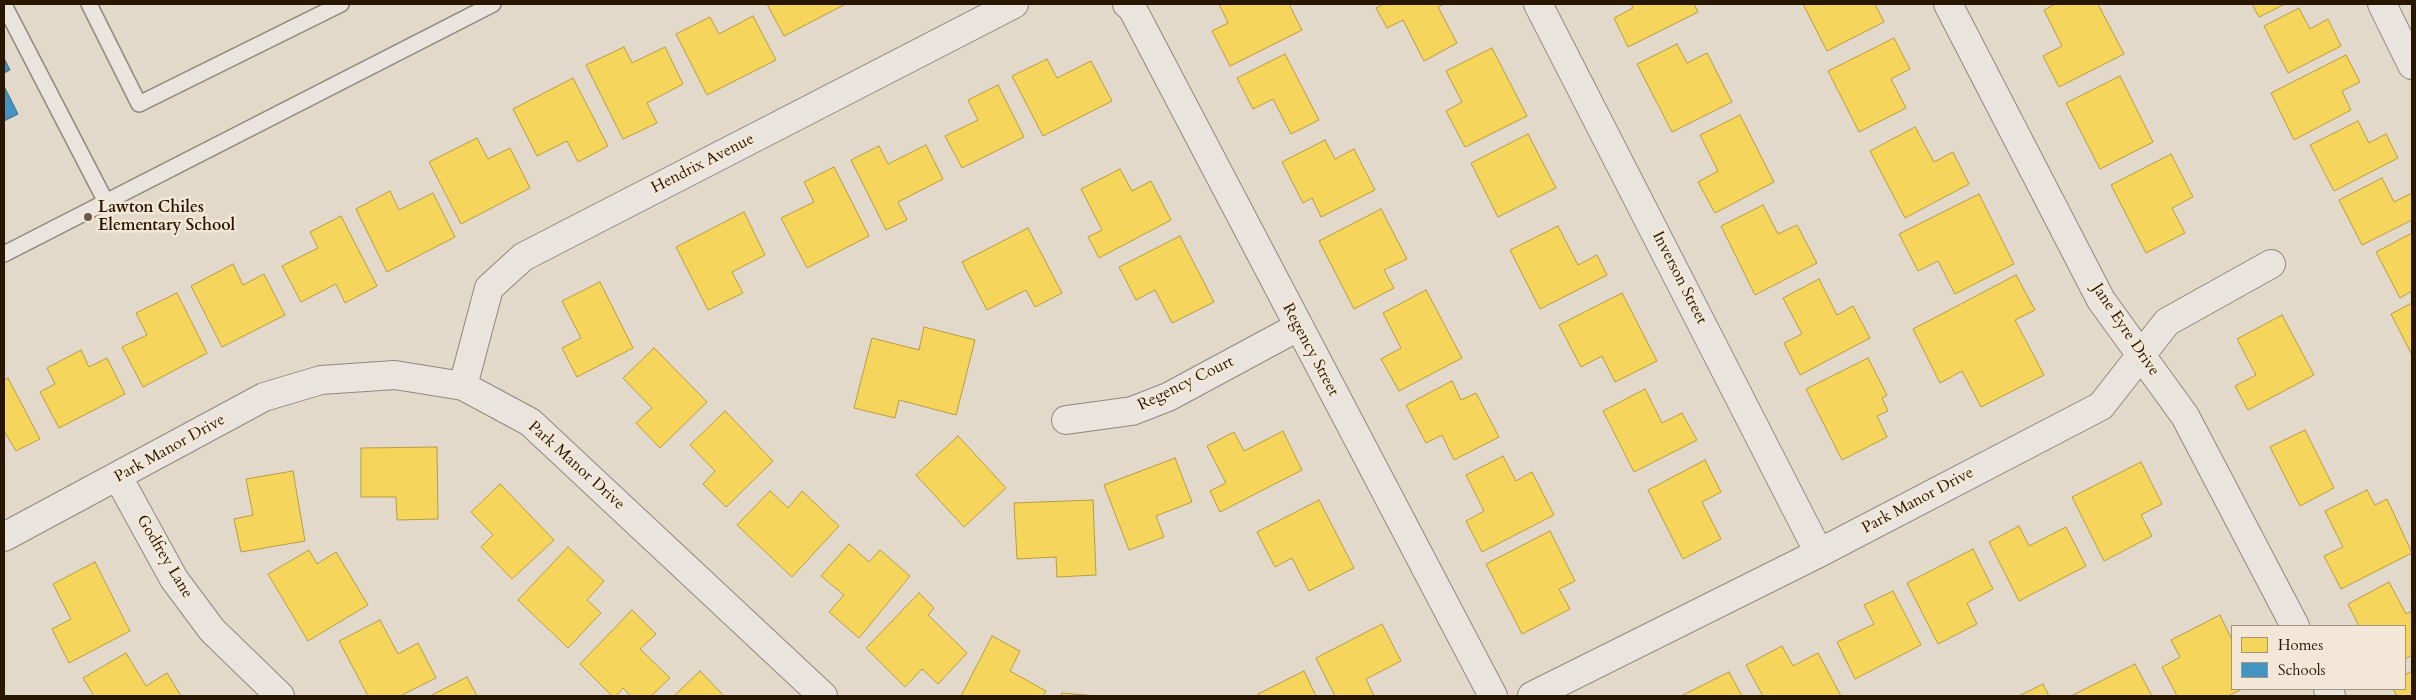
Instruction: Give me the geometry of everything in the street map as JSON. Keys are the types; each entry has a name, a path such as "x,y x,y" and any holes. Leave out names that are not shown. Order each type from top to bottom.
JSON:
{"street":[{"name":"Hendrix Avenue","path":"462,386 489,288 522,257 1014,4"},
{"name":"Regency Street","path":"1127,4 1132,8 1493,696"},
{"name":"Inverson Street","path":"1538,4 1819,553"},
{"name":"Jane Eyre Drive","path":"1948,4 2101,300 2185,416 2294,625"},
{"path":"2382,4 2412,65"},
{"name":"Park Manor Drive","path":"1532,696 1819,553 2102,406 2167,322 2271,264"},
{"name":"Regency Court","path":"1066,420 1132,410 1168,397 1298,327"},
{"name":"Park Manor Drive","path":"4,537 264,397 321,380 395,375 462,386 530,422 823,696"},
{"name":"Godfrey Lane","path":"118,477 174,579 212,630 280,696"}],"lane":[{"path":"88,4 139,104 341,4"},
{"path":"4,254 492,4"},
{"path":"4,5 106,202"}],"building: Homes":[{"path":"767,4 843,4 844,5 784,36"},
{"path":"1219,4 1289,4 1302,30 1230,66 1212,31 1228,23"},
{"path":"1384,4 1444,4 1438,7 1457,43 1424,61 1403,20 1387,28 1376,8"},
{"path":"1631,4 1694,4 1698,12 1628,47 1614,18 1633,8"},
{"path":"1803,4 1875,4 1884,22 1827,51"},
{"path":"2055,4 2098,4 2124,54 2059,87 2043,56 2062,46 2044,10"},
{"path":"2252,4 2285,4 2259,17"},
{"path":"2299,8 2310,29 2328,19 2341,46 2288,73 2264,26"},
{"path":"753,16 776,60 707,95 676,34 710,17 719,34"},
{"path":"1894,38 1910,69 1891,79 1906,108 1859,132 1828,71"},
{"path":"1677,44 1687,63 1707,53 1732,102 1672,132 1637,64"},
{"path":"624,47 632,63 665,47 683,84 647,103 657,123 623,139 586,65"},
{"path":"1492,48 1527,116 1465,147 1446,111 1462,102 1446,71"},
{"path":"1285,54 1319,120 1291,134 1273,99 1253,109 1237,78"},
{"path":"2346,55 2360,82 2342,91 2351,110 2294,140 2271,93"},
{"path":"1047,59 1057,78 1091,61 1112,101 1043,136 1012,76"},
{"path":"2120,76 2153,142 2100,169 2066,103"},
{"path":"573,78 608,146 578,162 567,141 537,156 513,109"},
{"path":"998,85 1024,137 962,168 945,136 978,120 968,100"},
{"path":"1740,115 1774,182 1715,213 1698,182 1718,171 1700,135"},
{"path":"2358,121 2369,143 2386,134 2398,158 2334,191 2310,145"},
{"path":"1915,127 1934,162 1953,152 1969,184 1905,218 1870,151"},
{"path":"1528,134 1556,188 1498,217 1471,163"},
{"path":"477,138 488,159 510,148 530,188 461,224 429,162"},
{"path":"1325,140 1335,159 1354,149 1375,190 1321,217 1312,198 1303,203 1282,162"},
{"path":"926,145 943,179 898,202 907,220 886,230 851,160 879,146 888,164"},
{"path":"2171,154 2193,197 2172,208 2185,233 2146,253 2111,185"},
{"path":"834,167 869,236 807,268 781,218 814,202 804,182"},
{"path":"1120,169 1132,191 1151,181 1171,220 1099,258 1088,237 1102,230 1081,189"},
{"path":"2382,178 2394,202 2412,193 2412,220 2362,245 2339,200"},
{"path":"390,191 399,210 433,193 455,237 387,272 356,209"},
{"path":"1979,194 2014,264 1955,294 1938,261 1918,271 1899,234"},
{"path":"1763,205 1778,234 1797,225 1817,263 1755,295 1721,226"},
{"path":"1381,209 1407,259 1384,270 1394,288 1354,309 1319,241"},
{"path":"744,212 765,255 732,272 743,293 708,310 676,247"},
{"path":"341,216 377,286 345,303 336,284 301,302 282,266 318,248 310,232"},
{"path":"1558,226 1578,265 1597,255 1607,275 1540,309 1510,250"},
{"path":"1028,228 1062,293 1035,307 1026,290 987,310 962,262"},
{"path":"2412,233 2412,291 2400,298 2376,252"},
{"path":"1180,236 1214,302 1172,323 1155,290 1136,300 1119,267"},
{"path":"233,264 243,285 264,274 285,315 222,347 191,286"},
{"path":"2016,275 2035,310 2015,320 2044,375 1981,407 1962,371 1940,383 1913,329"},
{"path":"1819,279 1837,315 1853,306 1870,338 1800,375 1784,343 1802,334 1783,298"},
{"path":"600,282 633,348 577,377 562,348 581,338 562,301"},
{"path":"1426,290 1462,358 1399,391 1381,359 1401,348 1383,313"},
{"path":"177,293 207,353 143,387 122,347 147,335 136,313"},
{"path":"1622,293 1657,361 1615,382 1602,356 1581,367 1559,325"},
{"path":"2412,303 2412,355 2391,314"},
{"path":"2282,315 2314,375 2248,410 2235,386 2256,375 2237,339"},
{"path":"924,327 975,340 956,415 899,400 895,418 854,408 872,338 919,350"},
{"path":"654,348 707,402 660,448 636,423 652,408 623,378"},
{"path":"81,350 89,367 107,358 125,394 59,428 40,392 55,384 47,368"},
{"path":"1868,358 1887,395 1882,398 1888,411 1877,416 1887,437 1842,460 1806,389"},
{"path":"8,378 40,439 16,451 4,431 4,380"},
{"path":"1452,381 1461,400 1476,393 1499,437 1454,460 1442,435 1426,443 1406,405"},
{"path":"1645,389 1662,423 1682,413 1697,440 1634,472 1603,411"},
{"path":"725,411 773,461 726,507 703,484 715,471 690,445"},
{"path":"2305,430 2334,488 2300,506 2270,447"},
{"path":"1283,431 1302,470 1220,512 1210,491 1226,483 1207,446 1234,432 1244,451"},
{"path":"958,436 1006,488 964,527 916,475"},
{"path":"437,447 438,519 397,520 396,497 361,497 361,448"},
{"path":"1503,456 1516,481 1532,472 1554,515 1482,552 1466,521 1484,511 1466,475"},
{"path":"1175,458 1192,502 1156,516 1164,537 1129,550 1104,485"},
{"path":"1705,460 1721,492 1702,502 1721,539 1683,559 1648,490"},
{"path":"2141,462 2162,504 2141,515 2152,536 2104,561 2072,497"},
{"path":"293,471 305,541 241,552 234,519 253,515 246,479"},
{"path":"500,484 554,540 512,579 481,547 493,535 471,512"},
{"path":"2367,490 2375,505 2387,499 2412,553 2341,589 2324,556 2343,547 2325,511"},
{"path":"770,491 788,508 802,491 839,526 792,577 737,525"},
{"path":"1093,500 1096,575 1057,577 1056,557 1017,559 1014,503"},
{"path":"1319,500 1354,568 1309,591 1292,558 1275,567 1257,532"},
{"path":"2019,526 2029,546 2066,527 2086,566 2019,601 1989,542"},
{"path":"1550,531 1575,581 1559,589 1570,609 1522,634 1486,564"},
{"path":"849,544 869,562 880,550 910,576 859,638 829,612 844,595 821,576"},
{"path":"568,547 604,581 587,600 601,613 568,648 518,600"},
{"path":"1973,549 1993,589 1967,603 1977,624 1938,644 1907,583"},
{"path":"309,550 317,564 336,552 368,605 308,641 268,574"},
{"path":"95,562 130,631 69,663 52,629 71,619 53,584"},
{"path":"2389,582 2406,614 2412,611 2412,655 2406,658 2406,625 2358,625 2348,604"},
{"path":"1893,591 1921,645 1855,679 1837,642 1874,624 1864,605"},
{"path":"919,593 934,608 928,615 967,653 938,684 922,669 905,687 866,648"},
{"path":"632,610 656,634 640,649 670,678 651,696 631,696 623,688 616,696 612,696 580,664"},
{"path":"2220,615 2231,638 2231,690 2240,690 2228,696 2177,696 2162,667 2180,657 2171,640"},
{"path":"380,620 398,654 418,643 436,678 400,696 368,696 339,641"},
{"path":"1382,624 1401,661 1366,679 1374,696 1335,696 1316,658"},
{"path":"992,636 1020,651 1010,671 1046,691 1043,696 961,696"},
{"path":"1782,646 1793,666 1818,653 1841,696 1763,696 1746,665"},
{"path":"126,653 146,686 167,673 181,696 94,696 83,678"},
{"path":"2135,664 2152,696 2071,696"},
{"path":"700,671 724,696 674,696"},
{"path":"1304,671 1316,696 1259,696 1258,694"},
{"path":"2412,671 2412,696 2397,696 2394,690 2406,690 2406,674"},
{"path":"1729,672 1742,696 1681,696"},
{"path":"467,677 477,696 430,696"},
{"path":"2043,684 2049,696 2019,696"},
{"path":"1062,693 1097,696 1061,696"}],"building: Schools":[{"path":"4,58 10,70 4,73"},
{"path":"4,86 18,114 4,121"}],"place":[{"name":"Lawton Chiles Elementary School","path":"88,217"}]}
